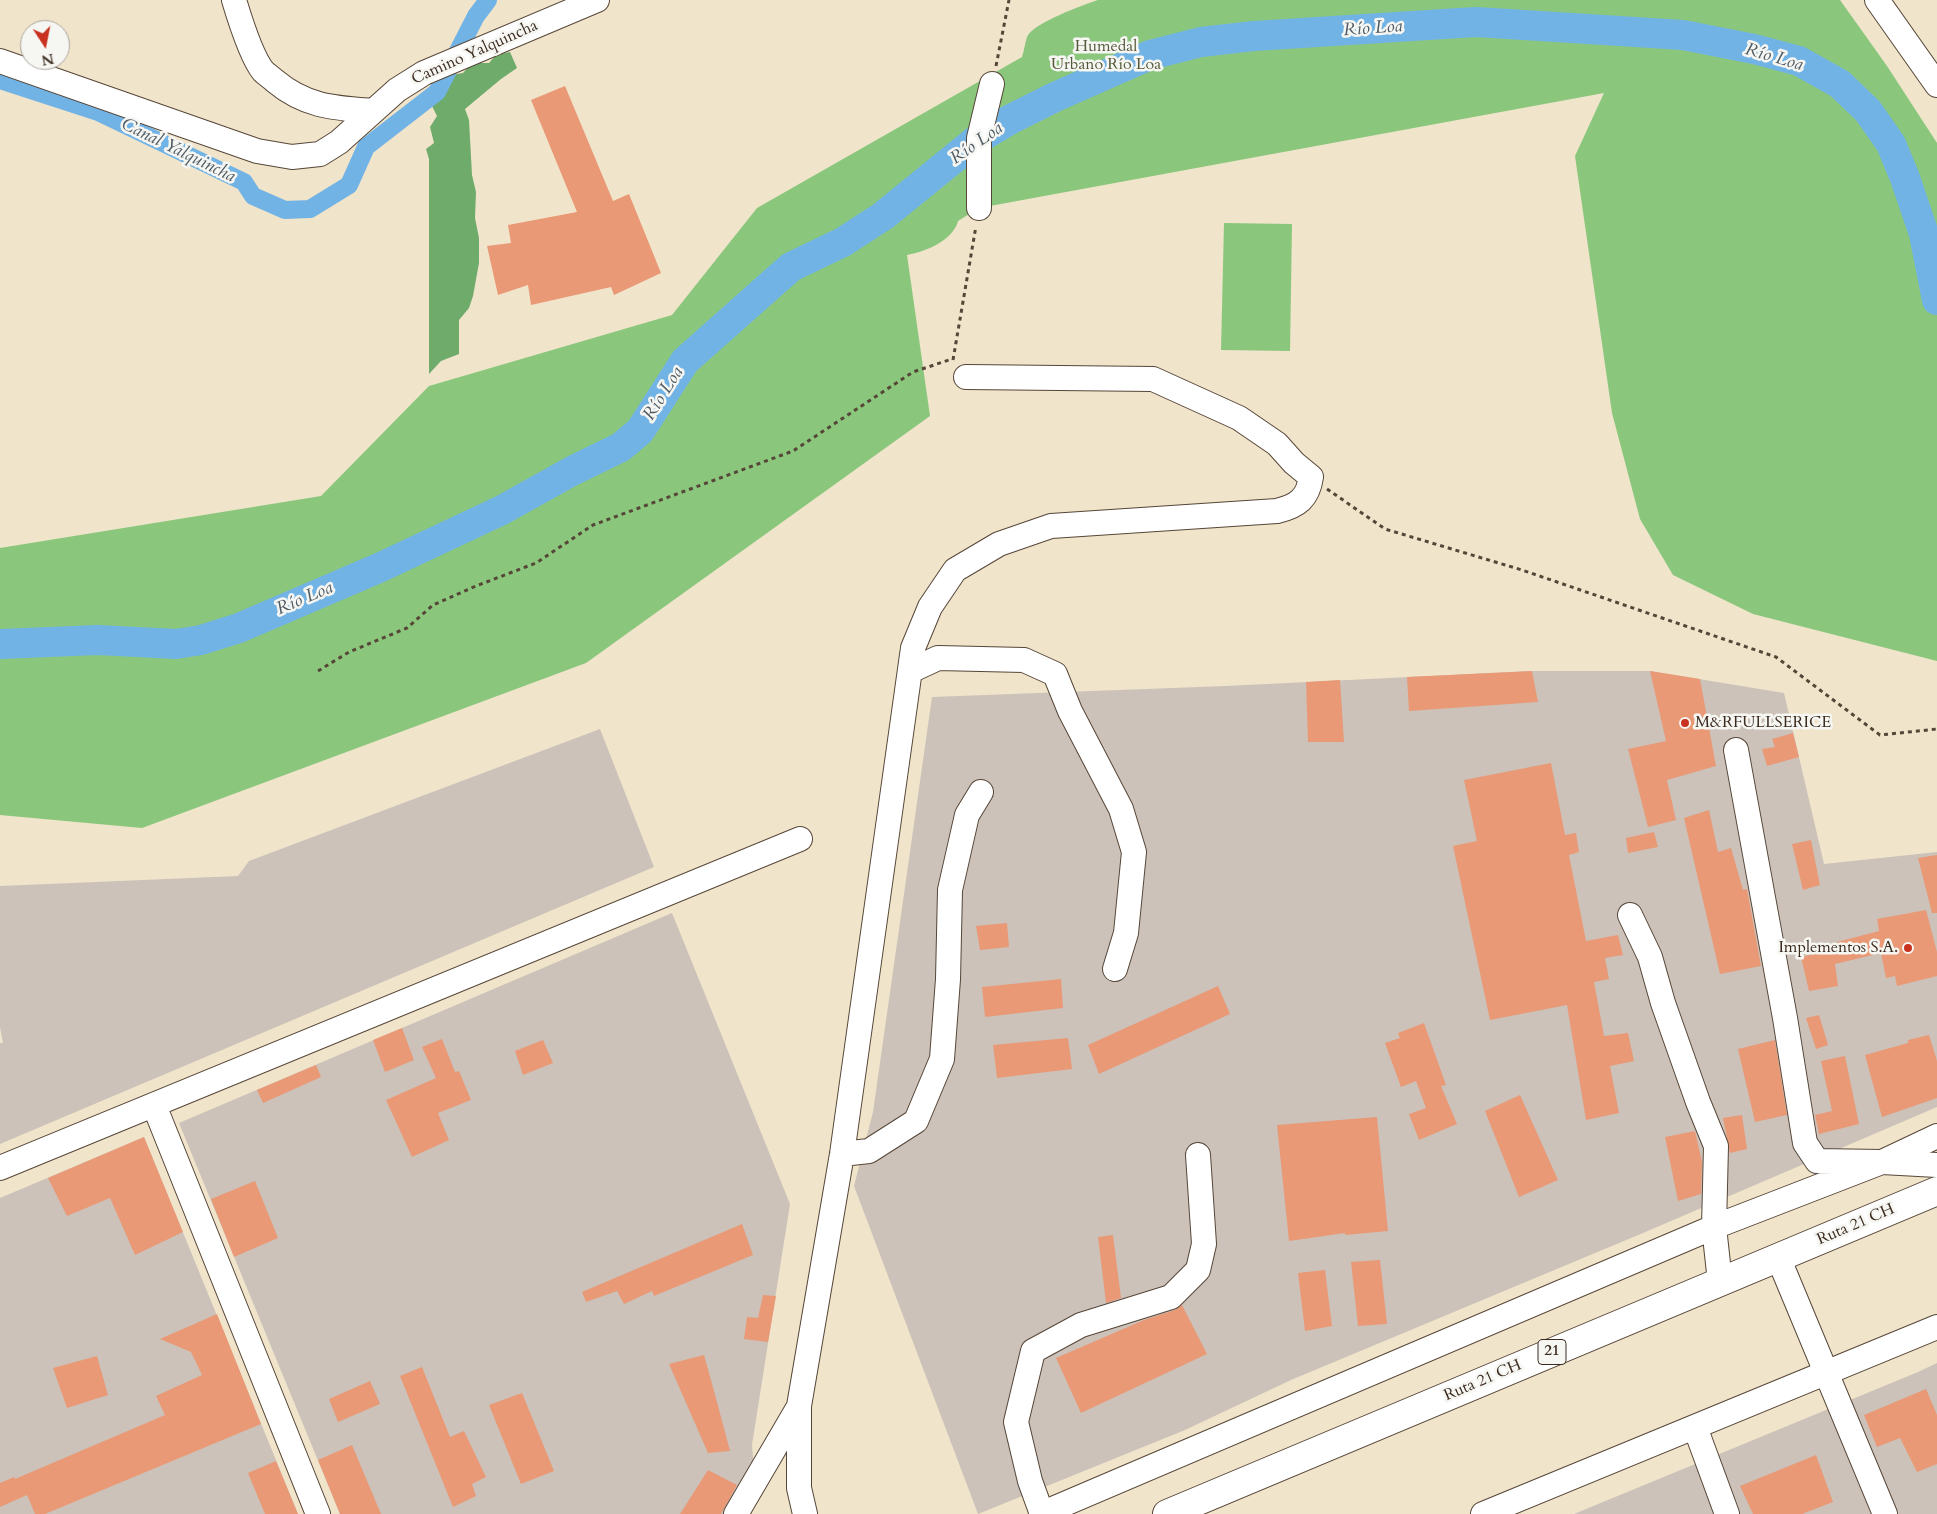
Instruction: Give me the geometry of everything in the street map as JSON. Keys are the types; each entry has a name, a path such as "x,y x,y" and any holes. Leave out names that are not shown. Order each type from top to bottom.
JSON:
{"highway":[{"name":"Ruta 21 CH","path":"1167,1514 1937,1191"}],"street":[{"path":"234,0 248,41 263,71 283,87 310,103 338,109 373,111"},
{"name":"Camino Yalquincha","path":"0,61 256,151 292,158 320,154 339,142 396,90 424,72 597,0"},
{"path":"1877,0 1937,85"},
{"path":"979,208 980,138 992,84"},
{"path":"804,1514 799,1488 799,1406 842,1154 913,648 930,607 955,570 999,544 1050,526 1278,511 1292,508 1309,488 1310,477 1277,444 1239,418 1153,379 959,368"},
{"path":"910,672 938,658 1024,660 1054,674 1070,711 1121,809 1134,852 1126,932 1115,969"},
{"path":"1736,750 1785,1018 1805,1143 1816,1161 1937,1165"},
{"path":"842,1154 869,1151 916,1121 942,1059 948,979 950,890 967,815 981,792"},
{"path":"0,1168 800,839"},
{"path":"1630,915 1650,957 1663,1003 1698,1102 1716,1146 1714,1227 1720,1282"},
{"path":"154,1105 318,1514"},
{"path":"1198,1155 1204,1244 1198,1270 1171,1297 1081,1326 1033,1351 1016,1422 1030,1481 1041,1514 1714,1227 1882,1162 1937,1136"},
{"path":"1778,1257 1885,1514"},
{"path":"1483,1514 1937,1327"},
{"path":"736,1514 799,1406"},
{"path":"1696,1427 1727,1514"}],"path":[{"path":"992,84 1009,0"},
{"path":"318,671 349,652 407,628 433,605 476,586 536,564 593,525 793,451 913,372 959,368 979,208"},
{"path":"1310,477 1385,529 1522,570 1776,657 1880,735 1937,729"}],"shaded area":[{"path":"1532,671 1650,671 1784,693 1824,864 1937,852 1937,1107 1643,1233 1291,1380 1185,1430 978,1514 854,1186 873,1112 932,697 1226,686"},
{"path":"600,729 654,867 0,1144 0,1043 3,1043 0,1027 0,886 238,876 249,861"},
{"path":"672,913 790,1204 752,1445 755,1482 732,1514 340,1514 179,1123"},
{"path":"144,1137 298,1514 0,1514 0,1198"},
{"path":"1937,1363 1937,1514 1574,1514 1918,1372"}],"green space":[{"name":"Humedal Urbano Río Loa","path":"1098,0 1840,0 1887,66 1937,143 1937,661 1753,614 1673,575 1640,519 1612,413 1575,156 1604,93 979,208 958,221 955,228 944,240 929,248 907,255 930,416 586,663 142,828 0,815 0,548 321,496 429,386 672,315 757,208 1022,57 1027,37 1039,26 1059,15"},
{"path":"510,52 517,68 465,109 469,120 472,175 476,192 475,218 479,238 479,263 469,308 459,320 459,354 441,361 429,374 429,159 426,149 434,143 430,127 437,116 431,104 430,89 451,75 463,73 472,63 489,63 496,55"},
{"path":"1224,223 1292,224 1290,351 1221,350"}],"building":[{"path":"565,86 613,201 629,194 661,273 614,295 611,287 531,305 528,285 498,295 487,246 511,243 508,225 577,212 531,100"},
{"path":"1532,671 1538,702 1409,711 1407,677"},
{"name":"M&RFULLSERICE","path":"1650,671 1700,679 1716,766 1667,780 1676,820 1648,827 1628,749 1666,741"},
{"path":"1340,680 1344,742 1308,742 1306,682"},
{"path":"1793,733 1799,757 1767,766 1762,749 1775,747 1772,739"},
{"path":"1551,763 1565,835 1576,833 1579,852 1569,855 1586,941 1618,935 1623,955 1605,958 1609,979 1594,982 1604,1036 1628,1033 1634,1061 1610,1066 1619,1113 1586,1120 1567,1005 1490,1020 1453,846 1477,841 1464,780"},
{"path":"1709,810 1718,852 1731,848 1743,890 1747,889 1761,966 1720,974 1684,818"},
{"path":"1654,832 1658,847 1628,853 1626,838"},
{"path":"1811,840 1820,885 1803,890 1792,844"},
{"name":"Implementos S.A.","path":"1937,855 1937,913 1932,913 1918,858"},
{"path":"1926,910 1937,952 1937,976 1897,986 1895,976 1886,978 1881,953 1835,964 1838,986 1809,991 1801,957 1838,949 1837,942 1879,931 1877,919"},
{"path":"1007,923 1009,947 980,950 976,926"},
{"path":"1061,979 1063,1008 985,1017 982,987"},
{"path":"1218,986 1230,1014 1099,1074 1088,1045"},
{"path":"1819,1015 1828,1045 1816,1049 1806,1018"},
{"path":"1424,1023 1446,1085 1441,1086 1457,1124 1419,1140 1409,1114 1426,1108 1416,1081 1401,1087 1385,1043 1400,1038 1398,1033"},
{"path":"402,1028 414,1060 385,1072 373,1040"},
{"path":"1929,1035 1937,1061 1937,1098 1882,1117 1865,1055"},
{"path":"1068,1038 1072,1069 997,1078 993,1045"},
{"path":"442,1039 455,1072 459,1071 471,1100 438,1113 449,1140 412,1157 386,1100 436,1078 422,1047"},
{"path":"543,1040 553,1063 523,1075 515,1051"},
{"path":"1775,1040 1787,1115 1755,1122 1738,1049"},
{"path":"1845,1056 1859,1124 1819,1134 1815,1115 1832,1111 1821,1061"},
{"path":"316,1065 321,1077 263,1103 257,1090"},
{"path":"1520,1095 1558,1180 1519,1197 1485,1111"},
{"path":"1742,1115 1747,1149 1730,1153 1723,1118"},
{"path":"1377,1117 1388,1231 1345,1235 1345,1233 1289,1241 1277,1125"},
{"path":"1695,1131 1702,1162 1701,1194 1678,1201 1665,1137"},
{"path":"144,1137 183,1232 135,1255 110,1198 67,1216 48,1178"},
{"path":"255,1181 278,1238 234,1257 211,1199"},
{"path":"742,1224 753,1255 654,1296 652,1291 624,1304 617,1291 586,1302 582,1292"},
{"path":"1113,1235 1121,1298 1106,1303 1098,1237"},
{"path":"1380,1260 1387,1324 1358,1326 1351,1262"},
{"path":"1325,1270 1332,1326 1305,1331 1298,1273"},
{"path":"763,1295 776,1296 768,1342 744,1339 747,1317 758,1318"},
{"path":"1182,1305 1207,1354 1081,1413 1056,1358 1144,1320 1175,1310"},
{"path":"217,1314 261,1424 45,1514 35,1514 27,1495 0,1507 0,1483 14,1477 15,1479 165,1415 156,1396 202,1375 191,1352 160,1339"},
{"path":"704,1355 730,1451 708,1453 669,1364"},
{"path":"97,1356 108,1395 67,1408 53,1368"},
{"path":"422,1367 450,1437 464,1431 486,1477 472,1484 476,1496 453,1507 400,1376"},
{"path":"370,1381 380,1404 338,1422 329,1399"},
{"path":"1926,1389 1937,1415 1937,1464 1917,1472 1900,1438 1877,1447 1864,1415"},
{"path":"522,1393 554,1471 521,1484 489,1405"},
{"path":"352,1445 381,1514 340,1514 318,1460"},
{"path":"1816,1455 1833,1502 1802,1514 1753,1514 1740,1486"},
{"path":"276,1461 298,1514 265,1514 248,1473"},
{"path":"708,1470 737,1485 721,1514 680,1514"}],"waterway":[{"name":"Canal Yalquincha","path":"0,80 98,112 244,182 253,196 285,210 310,209 349,185 366,147 437,92 476,16 488,0"},
{"name":"Río Loa","path":"0,644 98,640 176,644 201,640 239,628 381,567 502,510 572,471 621,447 640,431 685,361 791,267 843,242 883,216 979,138 1011,119 1055,97 1150,55 1201,42 1254,36 1476,22 1683,35 1754,49 1799,61 1840,84 1868,111 1891,144 1924,234 1937,300"}],"place":[{"name":"M&RFULLSERICE","path":"1685,723"},
{"name":"Implementos S.A.","path":"1908,948"}]}
